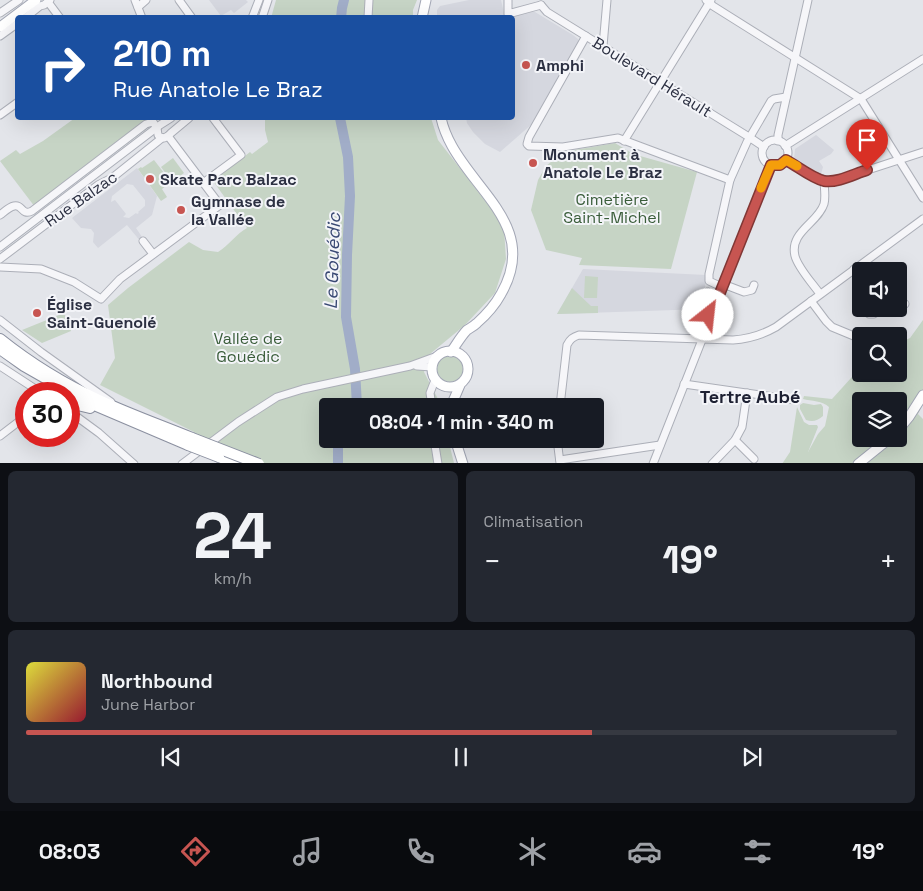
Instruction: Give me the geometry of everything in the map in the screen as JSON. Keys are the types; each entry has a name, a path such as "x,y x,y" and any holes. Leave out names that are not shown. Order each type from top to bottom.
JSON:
{"highway":[{"path":"0,339 66,383 235,463"},
{"path":"0,349 24,366 65,390 115,415"},
{"path":"80,406 115,415 256,463"}],"main road":[{"path":"0,21 30,0"},
{"path":"16,15 36,0"},
{"path":"423,15 426,0"},
{"path":"0,27 15,16"},
{"path":"441,120 455,152 506,222 512,245 511,267 504,289 494,305 475,325 464,343 464,358 468,370 467,376 460,384 454,398"},
{"path":"452,352 467,330 475,325"},
{"path":"460,384 449,387 444,386 436,380 429,364 446,352 457,353 464,358"},
{"path":"449,387 450,398"},
{"path":"907,419 923,395"},
{"path":"859,463 878,447"},
{"path":"458,448 463,463"}],"street":[{"path":"0,13 18,0"},
{"path":"137,4 146,0"},
{"path":"179,0 190,15"},
{"path":"253,15 258,0"},
{"path":"263,15 268,0"},
{"path":"368,0 368,15"},
{"path":"508,0 508,14 542,3"},
{"path":"603,46 608,0"},
{"path":"778,141 808,0"},
{"path":"29,15 49,1 58,15"},
{"path":"624,141 709,1 713,6 861,99 923,198"},
{"name":"Boulevard Hérault","path":"542,3 547,12 764,147"},
{"path":"0,36 15,25"},
{"path":"586,36 532,132 529,145 563,147 618,138 730,180"},
{"path":"786,146 923,59"},
{"path":"754,285 752,290 744,292 709,281 709,274 730,180 749,137 770,102 774,99 786,97"},
{"path":"0,115 15,104"},
{"name":"Rue Balzac","path":"3,257 98,185 112,178 187,120"},
{"path":"203,183 241,155 214,120"},
{"path":"0,215 16,205 29,213 146,124 153,122 169,126 167,136"},
{"path":"0,267 41,269 74,282 102,299 120,279 220,205 167,136 157,133 160,123"},
{"name":"Rue Balzac","path":"0,248 160,123"},
{"path":"778,141 786,146 788,153 786,160 780,165 771,165 763,158 762,150 770,142 778,141"},
{"path":"786,160 808,173 824,180 834,181 923,152"},
{"path":"106,154 112,161"},
{"path":"653,463 771,165"},
{"path":"820,294 797,262 794,255 794,246 798,236 824,205 824,180"},
{"path":"49,198 55,206"},
{"path":"864,262 923,219"},
{"path":"143,241 153,254"},
{"path":"3,257 11,268"},
{"path":"561,398 567,345 570,340 579,335 733,340 756,337 776,327 852,270"},
{"path":"708,292 708,315 710,318"},
{"path":"811,301 826,322 852,335"},
{"path":"0,320 41,352 126,412"},
{"path":"183,463 277,396 410,366 429,364"},
{"path":"0,366 25,382"},
{"path":"431,398 430,393 436,380"},
{"path":"684,384 795,400"},
{"path":"713,463 735,440 742,427 747,393"},
{"path":"80,419 133,463"},
{"path":"0,436 15,424"},
{"path":"735,440 754,459"},
{"path":"558,448 560,462 660,445"},
{"path":"435,448 438,463"}],"shaded area":[{"path":"209,0 246,0 248,2 234,13 231,10 220,15"},
{"path":"469,0 501,0 505,15 437,15 437,10 440,6"},
{"path":"535,12 573,35 579,42 532,124 500,152 485,144 473,132 466,120 515,120 515,15"},
{"path":"816,135 834,150 819,161 823,167 821,174 794,159 795,149"},
{"path":"137,168 157,196 152,215 136,228 144,240 141,242 127,225 98,248 93,242 94,233 91,229 81,228 72,218","holes":["127,184 133,185 145,200 145,206 139,213 129,218 123,217 126,214 115,200 111,202 112,196"]},
{"path":"583,269 706,275 704,298 688,297 688,302 693,302 692,309 557,314"}],"green space":[{"path":"276,0 417,0 413,15 272,15"},
{"path":"72,120 157,120 38,211 0,161 16,150 20,154 43,141"},
{"name":"Vallée de Gouédic","path":"265,120 432,120 438,140 490,207 504,229 506,259 495,293 465,325 430,354 424,372 437,398 319,398 319,448 450,448 454,463 218,463 194,432 100,385 115,358 108,305 189,242 203,250 218,252 247,228 213,181 250,152 252,154 268,142"},
{"name":"Cimetière Saint-Michel","path":"615,143 633,154 697,172 671,269 579,265 582,258 546,250 531,210 538,180 546,166 563,152"},
{"path":"173,158 184,173 172,182 161,167"},
{"name":"Skate Parc Balzac","path":"154,160 171,182 162,189 167,197 161,201 138,169"},
{"path":"585,276 598,277 597,298 584,298"},
{"path":"572,288 591,306 598,306 598,313 557,314"},
{"path":"64,313 71,331 42,343 22,330"},
{"path":"923,320 923,404 918,414 923,419 923,463 783,463 790,452 797,407 804,422 809,425 817,425 818,427 808,452 825,426 829,407 820,402 803,399 804,396 832,399 852,377 852,382 907,382 907,339"},
{"path":"450,356 459,360 463,369 459,378 450,382 441,378 437,369 441,360"},
{"path":"803,403 821,404 823,416 815,421 806,420 800,409 800,405"}],"waterway":[{"name":"Le Gouédic","path":"341,15 344,0"},
{"name":"Le Gouédic","path":"340,120 348,157 350,196 346,317 355,369 357,398"},
{"name":"Le Gouédic","path":"338,448 338,463"}],"slow traffic":[{"path":"761,188 771,165 780,165 786,160 797,166"}],"place":[{"name":"Amphi","path":"526,65"},
{"name":"Monument à Anatole Le Braz","path":"533,163"},
{"name":"Skate Parc Balzac","path":"150,179"},
{"name":"Gymnase de la Vallée","path":"181,210"},
{"name":"Église Saint-Guenolé","path":"37,313"}],"district":[{"name":"Tertre Aubé","path":"750,396"}],"route":[{"path":"708,315 710,318 771,165 780,165 786,160 808,173 824,180 834,181 867,170"}]}
